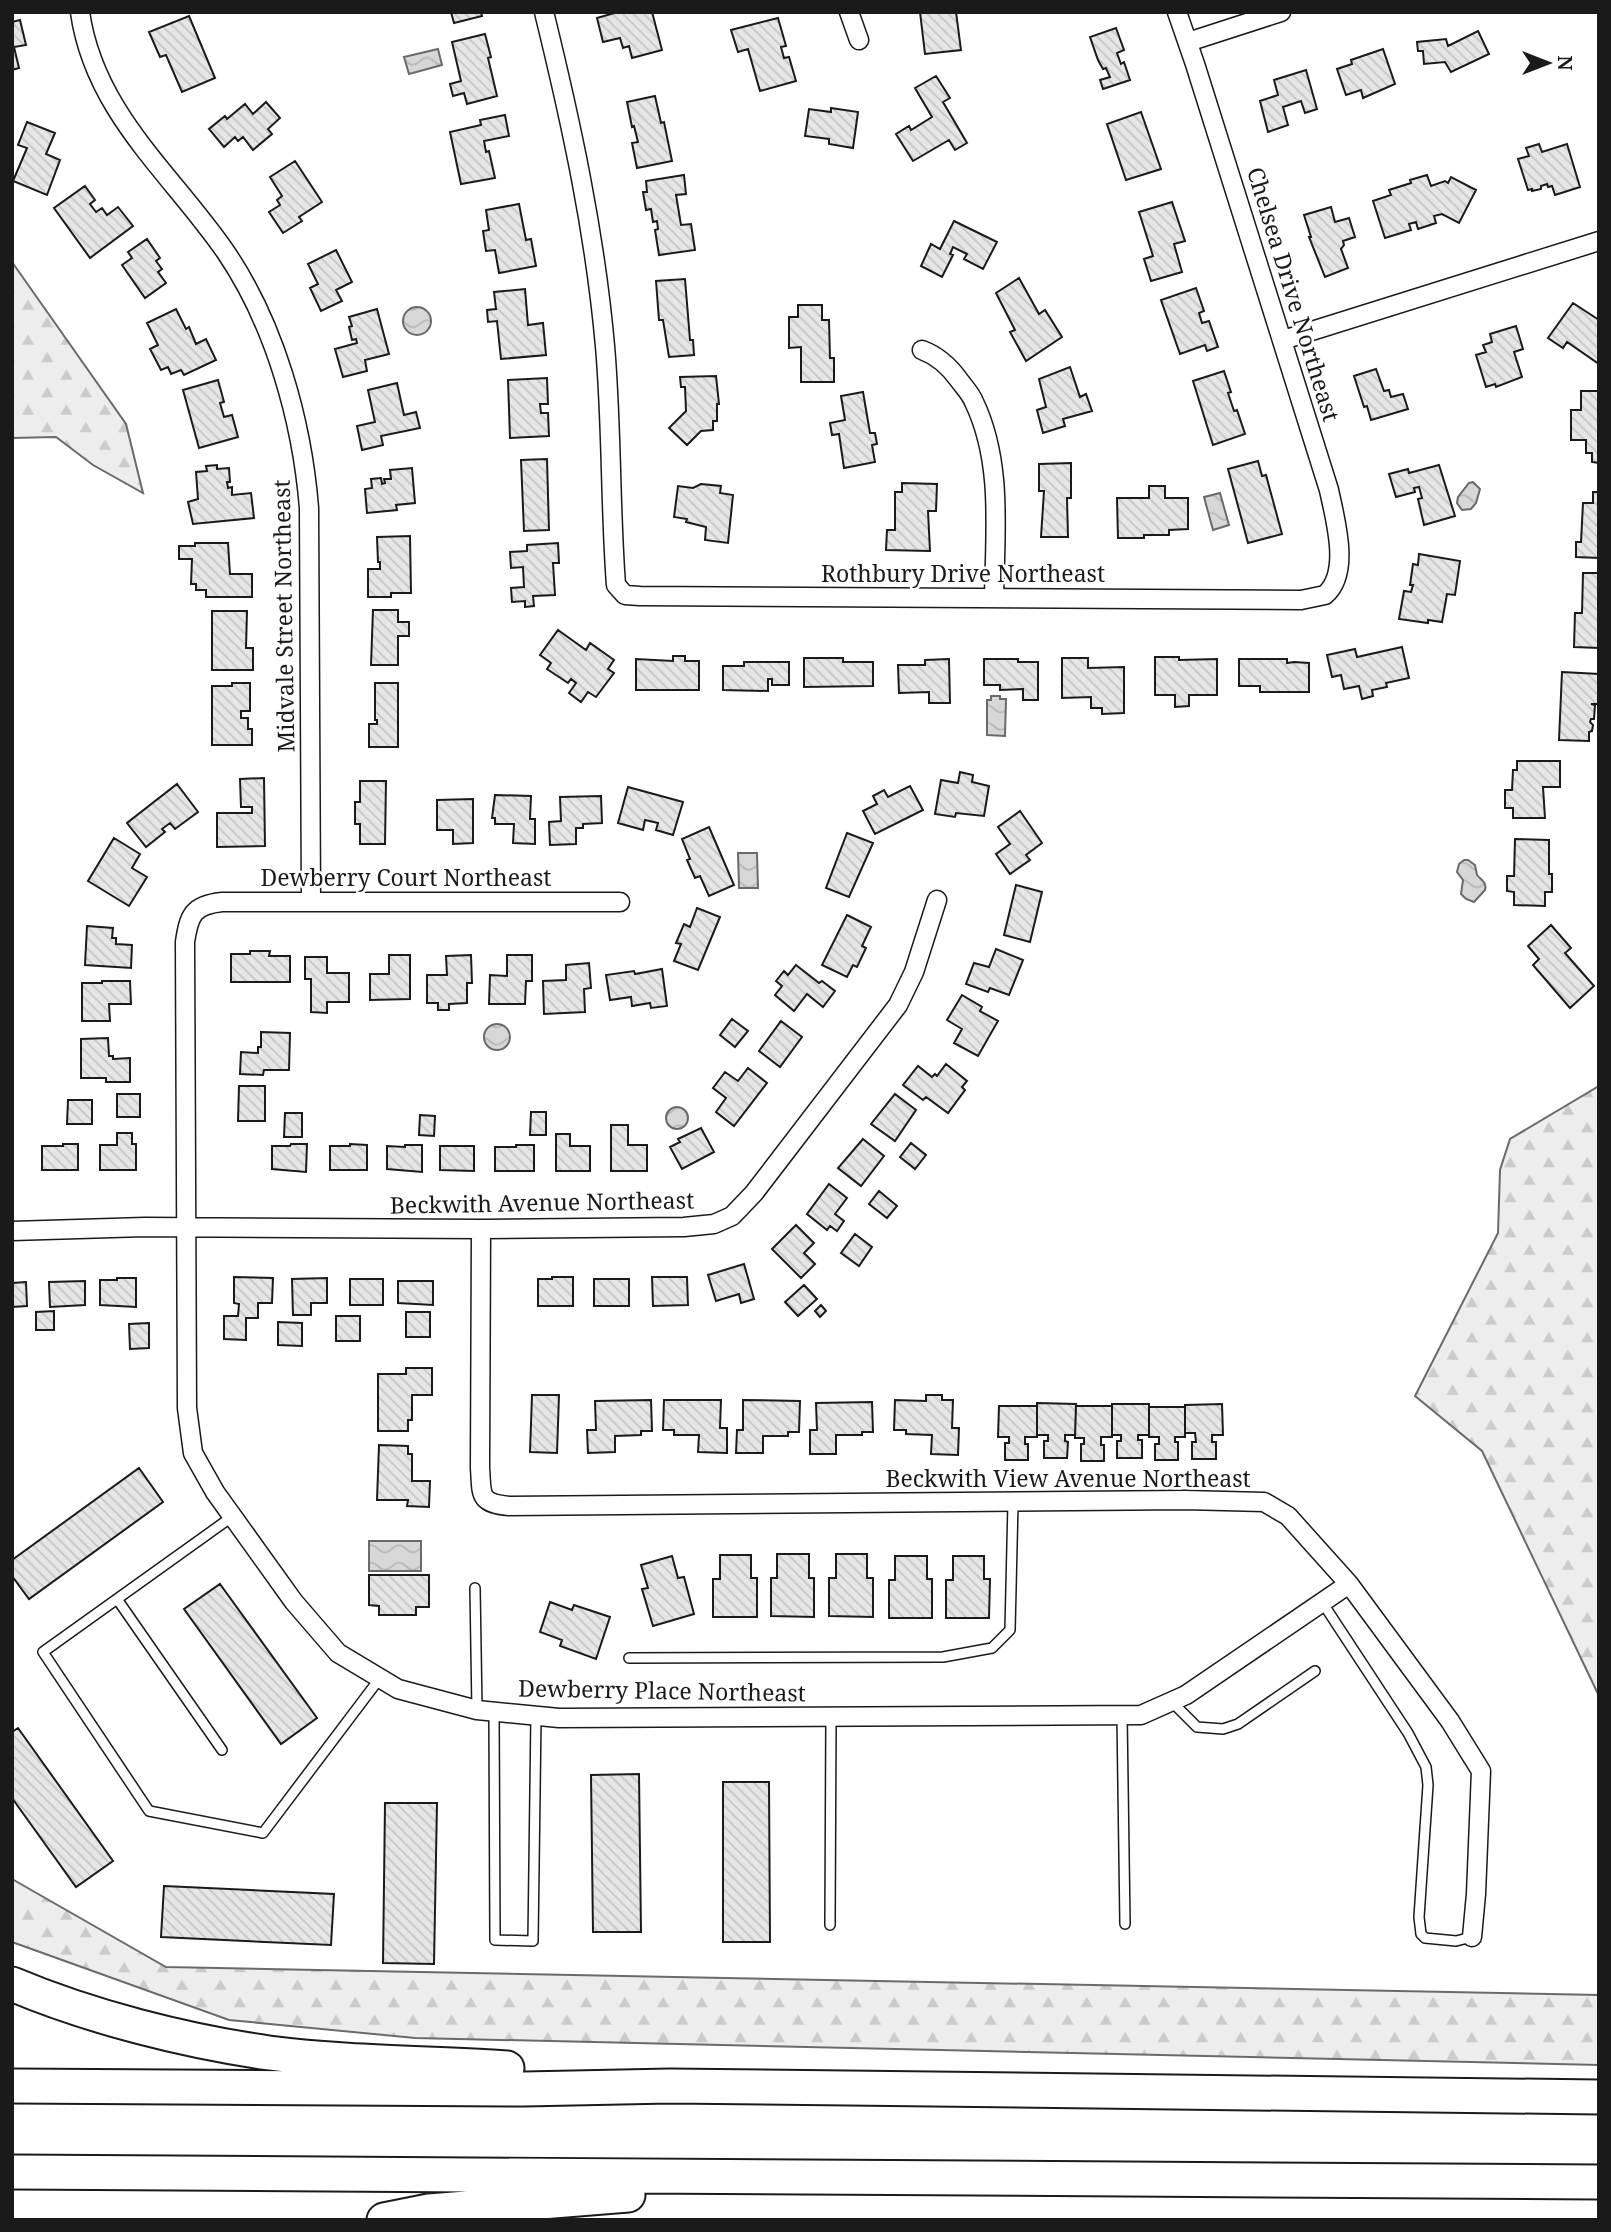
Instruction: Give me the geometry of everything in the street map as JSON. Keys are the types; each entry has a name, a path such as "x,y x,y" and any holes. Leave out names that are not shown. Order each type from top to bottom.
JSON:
{"highway":[{"path":"12,1984 152,2030 270,2053 564,2071 670,2086"},
{"path":"12,2086 524,2089 670,2086 1599,2097"},
{"path":"12,2172 1599,2182"},
{"path":"384,2220 429,2211 847,2177"}],"street":[{"name":"Midvale Street Northeast","path":"80,12 97,73 110,100 141,148 201,218 227,254 249,294 264,325 294,413 308,484 310,521 311,901"},
{"name":"Rothbury Drive Northeast","path":"544,12 570,120 595,254 609,398 616,585 625,595 1301,600 1328,593"},
{"path":"849,12 859,40"},
{"name":"Chelsea Drive Northeast","path":"1177,12 1329,490 1337,530 1339,564 1337,580 1328,593"},
{"path":"1188,42 1281,12"},
{"path":"1283,340 1599,241"},
{"path":"922,350 950,367 974,400 989,443 996,491 995,597"},
{"name":"Beckwith Avenue Northeast","path":"12,1231 90,1228 684,1227 713,1224 732,1216 754,1193 898,1004 914,972 937,900"},
{"name":"Dewberry Court Northeast","path":"195,911 209,903 222,902 620,902"},
{"name":"Dewberry Place Northeast","path":"195,911 188,921 185,942 187,1408 193,1453 215,1492 294,1602 338,1653 398,1689 486,1711 559,1718 1141,1715 1186,1695 1349,1584"},
{"name":"Beckwith View Avenue Northeast","path":"481,1229 480,1468 485,1499 504,1505 544,1506 1185,1500 1264,1502 1289,1516 1349,1584 1450,1721 1481,1772 1472,1937"}],"lane":[{"path":"629,1658 943,1657 992,1648 1010,1630 1013,1503"},
{"path":"233,1516 43,1652 149,1811 263,1833 380,1678"},
{"path":"475,1588 486,1711 495,1940 533,1941 536,1716"},
{"path":"117,1599 222,1750"},
{"path":"1322,1602 1408,1733 1426,1768 1428,1784 1419,1917 1421,1934 1425,1938 1456,1941 1472,1937"},
{"path":"1171,1701 1197,1727 1223,1729 1238,1724 1315,1671"},
{"path":"1122,1715 1125,1924"},
{"path":"830,1925 831,1716"}],"green space":[{"path":"12,262 126,424 143,493 93,465 56,437 12,438"},
{"path":"1599,1086 1599,1696 1482,1451 1415,1396 1498,1233 1500,1170 1510,1139"},
{"path":"12,1879 166,1967 1599,1995 1599,2065 415,2038 229,2020 12,1942"}],"water":[{"path":"438,49 442,65 409,74 404,57"},
{"path":"417,307 427,311 431,321 427,331 417,335 407,331 403,321 407,311"},
{"path":"1473,482 1480,489 1476,503 1471,509 1462,510 1457,503 1458,497 1469,483"},
{"path":"1220,493 1229,525 1213,530 1204,497"},
{"path":"991,696 1006,699 1005,736 987,735 987,700 991,700"},
{"path":"738,853 757,853 758,888 739,888"},
{"path":"1464,860 1475,865 1477,875 1485,885 1485,890 1474,902 1461,894 1463,880 1457,872 1459,864"},
{"path":"497,1024 506,1028 510,1037 506,1046 497,1050 488,1046 484,1037 488,1028"},
{"path":"677,1107 685,1110 688,1118 685,1126 677,1129 669,1126 666,1118 669,1110"},
{"path":"369,1541 421,1541 421,1571 369,1571"}],"building":[{"path":"451,12 481,12 482,16 454,23"},
{"path":"618,12 652,12 662,50 632,58 629,46 623,48 620,38 603,42 597,18"},
{"path":"920,12 956,12 961,50 925,54"},
{"path":"189,16 215,78 182,92 166,55 160,57 149,32"},
{"path":"778,18 786,46 781,47 784,58 789,57 796,81 760,91 748,49 738,52 731,30"},
{"path":"20,20 26,45 14,47 19,68 12,70 12,22"},
{"path":"1116,28 1124,50 1117,53 1121,64 1124,62 1130,80 1103,89 1100,80 1110,77 1098,60 1090,37"},
{"path":"1478,31 1489,54 1451,72 1445,62 1424,64 1423,51 1418,51 1417,42 1446,39 1448,46"},
{"path":"485,34 497,96 467,104 464,93 453,96 450,84 461,81 452,42"},
{"path":"1383,49 1395,84 1363,98 1361,90 1346,95 1337,69 1352,64 1351,60"},
{"path":"1306,70 1317,109 1305,113 1301,101 1283,107 1288,125 1268,132 1260,101 1278,95 1274,80"},
{"path":"936,76 950,98 943,102 967,143 955,150 949,140 913,161 896,134 909,126 911,130 932,117 915,88"},
{"path":"655,96 661,123 664,122 672,161 637,168 632,143 638,142 627,102"},
{"path":"266,102 280,118 268,129 272,134 253,150 243,137 238,141 235,137 224,147 209,129 245,104 253,114"},
{"path":"831,108 858,112 853,148 829,144 829,139 805,136 809,109 831,112"},
{"path":"1141,112 1161,169 1126,180 1107,124"},
{"path":"505,115 509,136 484,141 495,178 461,184 450,132 481,125 480,120"},
{"path":"27,122 55,133 46,154 60,160 47,195 13,181 27,148 18,145"},
{"path":"1539,144 1542,152 1567,144 1580,187 1555,195 1552,186 1548,187 1547,184 1541,186 1541,189 1528,190 1518,159 1529,156 1526,148"},
{"path":"295,161 322,202 299,217 302,221 283,233 269,212 280,205 277,200 282,196 270,177"},
{"path":"684,175 686,194 676,195 681,225 691,224 695,250 659,255 655,230 658,229 657,221 653,222 651,209 646,210 643,192 647,192 646,181"},
{"path":"1427,175 1431,186 1445,181 1448,183 1451,177 1476,190 1459,223 1442,214 1434,216 1436,223 1418,229 1416,222 1409,224 1411,230 1385,238 1373,201 1391,195 1389,190"},
{"path":"85,186 95,200 90,204 96,212 102,208 107,215 118,207 133,226 90,258 54,208"},
{"path":"1172,202 1185,241 1174,244 1182,272 1151,281 1144,259 1153,256 1139,212"},
{"path":"519,204 526,240 531,239 536,266 499,273 495,250 486,251 483,231 489,230 486,210"},
{"path":"1331,207 1335,222 1349,218 1355,237 1343,241 1341,249 1348,268 1325,277 1309,237 1304,215"},
{"path":"954,221 997,242 983,269 964,259 967,254 953,247 950,254 953,255 942,277 921,266 931,244 940,249"},
{"path":"147,239 160,258 156,261 162,269 158,272 166,283 145,298 122,265 132,258 128,252"},
{"path":"336,250 352,282 336,290 342,301 321,311 310,288 318,284 308,264"},
{"path":"1019,278 1039,314 1045,310 1062,337 1026,361 1010,332 1015,330 996,293"},
{"path":"685,279 690,340 693,340 694,355 669,357 663,320 659,320 656,281"},
{"path":"1196,288 1204,311 1199,313 1202,323 1209,321 1218,347 1207,351 1205,345 1180,354 1161,300"},
{"path":"525,289 528,325 543,323 546,355 501,359 497,321 488,322 487,310 496,309 494,292"},
{"path":"1573,303 1599,320 1599,364 1567,342 1563,348 1548,338"},
{"path":"798,305 822,305 822,320 829,320 834,382 801,382 801,347 789,348 789,317 798,317"},
{"path":"176,309 186,329 189,327 196,344 206,339 216,360 184,375 181,370 171,374 168,367 161,370 150,349 158,345 147,323"},
{"path":"377,309 389,354 365,360 367,371 343,377 335,349 357,343 356,339 352,340 349,317"},
{"path":"1516,326 1523,349 1514,352 1522,377 1496,387 1495,384 1486,387 1476,355 1486,352 1483,345 1492,342 1490,334"},
{"path":"1070,367 1080,397 1086,394 1092,411 1063,419 1065,426 1043,433 1037,410 1046,407 1039,379"},
{"path":"1376,369 1384,391 1389,390 1391,397 1403,394 1408,409 1371,420 1354,376"},
{"path":"1224,371 1234,411 1237,410 1245,434 1213,445 1193,381"},
{"path":"716,376 719,404 717,421 713,421 713,430 701,431 687,445 669,428 686,411 685,387 681,387 680,377"},
{"path":"547,378 548,404 540,404 541,413 548,413 549,436 510,438 508,380"},
{"path":"218,380 224,402 220,403 224,417 232,415 238,437 199,448 183,390"},
{"path":"397,383 404,415 416,412 420,428 381,436 383,445 362,450 357,426 375,422 368,390"},
{"path":"1581,391 1599,391 1599,463 1592,462 1592,453 1586,453 1586,440 1571,440 1571,410 1581,410"},
{"path":"863,392 870,433 875,433 877,444 872,445 875,462 844,468 839,434 832,435 830,423 845,420 841,396"},
{"path":"547,459 549,530 524,531 521,460"},
{"path":"1258,461 1262,476 1266,475 1282,534 1248,543 1228,469"},
{"path":"1071,463 1071,498 1067,498 1068,537 1041,537 1044,491 1039,491 1039,464"},
{"path":"217,465 217,469 229,468 230,482 227,482 228,488 232,487 232,495 251,493 254,518 193,524 188,502 198,499 196,472 207,471 206,466"},
{"path":"1439,465 1455,516 1424,525 1418,499 1422,498 1419,487 1414,488 1415,492 1396,497 1389,474 1408,469 1409,473"},
{"path":"412,468 415,503 396,505 397,510 367,513 365,489 372,488 371,479 381,478 382,484 385,483 384,479 391,479 390,470"},
{"path":"902,483 937,484 936,511 928,511 930,551 886,550 887,530 895,530 895,492 902,492"},
{"path":"701,484 721,486 720,493 733,495 728,543 705,540 706,527 674,517 678,486 693,488"},
{"path":"1149,486 1165,486 1165,498 1188,498 1188,529 1169,530 1169,535 1118,538 1117,498 1149,498"},
{"path":"1593,492 1599,492 1599,558 1576,557 1576,542 1581,542 1583,503 1593,503"},
{"path":"410,536 411,593 391,593 391,597 368,597 368,569 380,569 377,537"},
{"path":"195,543 228,543 230,574 252,574 252,597 206,597 206,590 196,590 196,584 191,584 192,559 179,559 179,546 195,546"},
{"path":"558,543 559,563 553,563 555,595 533,596 534,606 525,607 525,601 512,602 511,588 524,587 523,567 511,568 510,552 527,551 527,545"},
{"path":"1419,554 1460,561 1455,595 1447,594 1442,622 1399,619 1404,591 1411,592 1413,564 1418,565"},
{"path":"1583,573 1599,573 1599,648 1574,647 1575,613 1582,613"},
{"path":"373,610 398,610 398,622 409,622 409,636 398,636 398,665 371,665"},
{"path":"212,611 247,611 246,648 253,648 253,670 212,670"},
{"path":"558,630 586,650 590,643 614,660 608,669 614,673 596,697 588,692 581,702 569,693 576,683 571,679 568,683 547,669 551,663 540,655"},
{"path":"1402,647 1409,678 1386,683 1387,687 1372,690 1373,696 1362,699 1359,686 1344,689 1341,675 1332,677 1327,655 1355,649 1357,657"},
{"path":"673,656 685,656 685,661 699,661 699,690 636,690 636,659 673,661"},
{"path":"1155,657 1179,657 1179,660 1217,659 1217,695 1189,695 1189,706 1175,707 1175,695 1155,695"},
{"path":"804,658 843,658 843,662 873,662 873,686 804,687"},
{"path":"1062,658 1088,658 1088,668 1124,667 1124,713 1102,714 1102,708 1091,708 1091,697 1062,698"},
{"path":"949,659 950,703 929,703 929,692 899,693 898,665 925,665 925,660"},
{"path":"984,659 1038,662 1038,700 1023,700 1023,689 1000,690 1000,685 984,685"},
{"path":"1239,659 1287,659 1287,663 1309,663 1309,692 1260,692 1260,686 1239,686"},
{"path":"744,662 789,662 789,685 772,685 772,679 768,679 768,691 723,690 723,666 744,666"},
{"path":"1562,672 1599,674 1599,704 1591,704 1595,705 1594,719 1590,722 1593,725 1592,731 1589,732 1589,741 1559,740"},
{"path":"232,683 250,683 250,711 241,711 241,718 248,718 248,729 252,729 252,745 212,745 212,686 232,686"},
{"path":"375,683 398,683 398,747 369,747 369,724 377,724"},
{"path":"1517,761 1560,761 1560,787 1543,787 1545,818 1513,818 1513,808 1505,808 1505,790 1512,790 1513,770 1517,770"},
{"path":"960,772 973,775 972,782 989,786 984,816 956,813 955,817 935,814 941,780 958,783"},
{"path":"264,778 265,846 217,847 217,813 252,813 252,807 241,807 240,779"},
{"path":"360,781 386,781 385,844 360,844 360,824 355,824 355,802 360,802"},
{"path":"177,784 198,812 175,829 170,823 162,829 165,832 146,847 127,823"},
{"path":"910,786 923,810 875,834 863,811 877,804 873,796 884,790 888,797"},
{"path":"628,787 683,802 673,835 656,830 658,823 645,820 643,830 618,823"},
{"path":"495,795 531,796 530,819 535,819 535,844 513,843 514,824 495,824 495,818 492,818"},
{"path":"601,796 602,823 583,824 583,828 576,828 576,844 550,845 549,822 561,821 560,797"},
{"path":"473,799 473,843 453,844 453,830 437,830 437,800"},
{"path":"1020,811 1042,843 1026,855 1030,860 1010,874 996,854 1010,844 998,827"},
{"path":"709,827 734,885 709,896 700,876 695,878 682,839"},
{"path":"847,833 873,843 849,897 826,888"},
{"path":"114,838 140,854 132,868 147,877 129,906 88,881"},
{"path":"1515,839 1549,840 1552,892 1545,892 1545,906 1514,905 1514,892 1507,891 1507,876 1514,876"},
{"path":"1016,885 1042,892 1030,942 1004,935"},
{"path":"697,908 720,917 698,970 674,961 681,944 676,943 684,924 690,927"},
{"path":"847,915 871,927 862,946 866,948 857,967 853,965 847,977 822,965"},
{"path":"1551,925 1571,948 1565,953 1594,986 1570,1008 1533,965 1539,959 1528,946"},
{"path":"87,926 113,928 112,938 116,938 116,944 132,945 131,968 85,965"},
{"path":"996,949 1023,960 1009,995 990,988 988,992 966,984 974,963 989,967"},
{"path":"250,951 270,951 269,956 290,956 290,982 231,982 231,954 250,954"},
{"path":"389,955 410,955 410,999 370,1000 370,974 389,974"},
{"path":"471,955 472,983 467,983 467,1003 449,1004 449,1010 438,1010 438,1003 427,1003 427,975 447,975 446,956"},
{"path":"507,955 532,955 532,981 526,981 525,1004 489,1004 490,975 507,976"},
{"path":"305,957 327,957 327,973 349,973 349,1002 327,1002 327,1013 311,1012 311,979 305,979"},
{"path":"589,963 591,988 584,989 585,1012 544,1014 543,981 566,980 566,965"},
{"path":"796,965 819,983 822,981 835,991 823,1007 807,994 794,1011 775,995 782,986 776,981 784,971 788,975"},
{"path":"662,969 667,1006 651,1008 650,1003 632,1006 631,997 610,1000 606,975"},
{"path":"130,981 131,1004 109,1004 110,1021 82,1021 82,983"},
{"path":"962,995 982,1007 980,1011 998,1021 978,1056 954,1043 962,1029 947,1020"},
{"path":"732,1019 748,1031 735,1047 720,1035"},
{"path":"781,1021 802,1037 780,1067 759,1051"},
{"path":"261,1032 290,1033 289,1070 264,1070 263,1075 240,1074 241,1052 258,1053 258,1047 261,1047"},
{"path":"108,1038 109,1056 113,1056 113,1059 130,1058 130,1082 81,1078 81,1039"},
{"path":"946,1064 967,1081 962,1087 965,1090 948,1113 926,1097 923,1100 903,1085 918,1066 932,1077 935,1074 937,1076"},
{"path":"748,1068 767,1083 734,1126 716,1112 726,1098 713,1088 725,1072 738,1081"},
{"path":"239,1086 265,1086 265,1121 238,1121"},
{"path":"117,1094 140,1094 140,1117 117,1117"},
{"path":"895,1094 916,1110 895,1141 871,1124"},
{"path":"68,1100 92,1100 92,1124 67,1124"},
{"path":"531,1112 546,1112 546,1135 530,1135"},
{"path":"285,1113 302,1113 302,1137 284,1137"},
{"path":"420,1115 435,1116 434,1136 419,1135"},
{"path":"611,1125 628,1125 628,1145 647,1145 647,1171 611,1171"},
{"path":"701,1128 714,1152 682,1169 670,1147 680,1142 678,1139"},
{"path":"117,1133 132,1133 132,1144 136,1144 136,1170 100,1170 100,1145 117,1145"},
{"path":"556,1134 570,1134 570,1146 590,1146 590,1171 556,1171"},
{"path":"863,1139 884,1156 861,1186 838,1168"},
{"path":"911,1143 926,1155 915,1169 900,1157"},
{"path":"78,1144 78,1170 42,1170 42,1146"},
{"path":"307,1144 306,1172 272,1169 272,1146"},
{"path":"367,1145 367,1170 330,1170 330,1146"},
{"path":"422,1145 422,1172 387,1169 387,1146"},
{"path":"534,1145 534,1171 495,1171 495,1147"},
{"path":"440,1146 474,1146 474,1171 440,1170"},
{"path":"829,1184 847,1198 835,1214 844,1221 837,1231 830,1226 827,1230 807,1214"},
{"path":"879,1191 897,1206 887,1218 869,1204"},
{"path":"796,1225 814,1243 804,1253 815,1264 801,1278 772,1249"},
{"path":"855,1234 872,1247 859,1266 841,1253"},
{"path":"744,1264 754,1299 741,1303 739,1294 716,1301 708,1275"},
{"path":"234,1277 273,1278 272,1303 258,1303 258,1318 246,1318 246,1340 224,1339 224,1316 238,1316 239,1304 234,1303"},
{"path":"573,1277 573,1306 538,1306 538,1279"},
{"path":"652,1277 687,1277 688,1305 653,1306"},
{"path":"136,1278 136,1307 100,1305 100,1280"},
{"path":"327,1278 327,1303 311,1303 311,1315 293,1315 292,1279"},
{"path":"350,1279 383,1279 383,1305 350,1305"},
{"path":"594,1279 629,1279 629,1306 594,1306"},
{"path":"85,1281 85,1305 50,1307 49,1282"},
{"path":"398,1281 433,1281 433,1305 398,1303"},
{"path":"26,1282 27,1306 12,1307 12,1283"},
{"path":"804,1285 817,1299 798,1316 785,1302"},
{"path":"821,1305 826,1311 820,1317 815,1311"},
{"path":"54,1311 54,1330 36,1330 36,1312"},
{"path":"406,1312 430,1312 430,1337 406,1337"},
{"path":"336,1316 360,1316 360,1341 336,1341"},
{"path":"278,1322 302,1323 302,1346 278,1345"},
{"path":"149,1323 149,1348 130,1349 129,1324"},
{"path":"406,1368 432,1368 432,1395 412,1395 412,1420 408,1420 408,1431 378,1431 378,1374 406,1374"},
{"path":"532,1395 559,1395 557,1453 530,1452"},
{"path":"926,1395 942,1395 942,1400 953,1400 952,1428 959,1428 958,1455 931,1454 932,1435 906,1434 906,1430 894,1430 895,1400 926,1401"},
{"path":"651,1400 652,1431 641,1431 641,1435 615,1436 615,1452 588,1453 587,1430 596,1430 595,1401"},
{"path":"664,1400 721,1400 720,1428 727,1428 727,1453 698,1452 699,1435 674,1435 674,1430 663,1430"},
{"path":"743,1400 800,1401 799,1432 788,1432 788,1436 763,1436 763,1453 736,1453 737,1430 743,1430"},
{"path":"872,1402 873,1432 862,1432 862,1435 836,1435 836,1454 810,1454 810,1430 817,1430 816,1403"},
{"path":"1037,1403 1076,1404 1075,1435 1065,1435 1065,1441 1068,1442 1067,1458 1044,1458 1044,1441 1048,1441 1048,1435 1037,1435"},
{"path":"1112,1404 1149,1404 1149,1435 1138,1435 1138,1440 1142,1440 1142,1458 1117,1458 1117,1441 1121,1441 1121,1435 1112,1435"},
{"path":"1222,1404 1223,1435 1212,1435 1212,1442 1216,1442 1216,1459 1192,1459 1195,1433 1185,1433 1185,1405"},
{"path":"999,1406 1037,1406 1037,1437 1025,1437 1028,1460 1005,1460 1005,1443 1009,1443 1009,1437 998,1437"},
{"path":"1076,1406 1112,1406 1112,1437 1101,1437 1104,1461 1081,1461 1081,1444 1084,1444 1084,1438 1075,1438"},
{"path":"1149,1407 1185,1407 1185,1437 1175,1437 1175,1442 1178,1442 1178,1460 1155,1460 1155,1444 1159,1444 1159,1437 1149,1437"},
{"path":"379,1445 408,1446 408,1454 412,1454 412,1481 430,1481 429,1507 407,1506 408,1500 377,1500"},
{"path":"139,1468 163,1502 29,1599 12,1576 12,1560"},
{"path":"777,1554 809,1554 809,1578 814,1578 814,1617 771,1616 771,1578 777,1578"},
{"path":"836,1554 867,1554 867,1578 873,1578 873,1617 829,1616 829,1578 836,1578"},
{"path":"720,1555 751,1555 751,1578 757,1578 757,1617 713,1617 713,1579 720,1579"},
{"path":"672,1556 678,1578 684,1577 694,1614 653,1626 642,1589 648,1588 641,1565"},
{"path":"895,1556 927,1556 927,1579 932,1579 932,1618 889,1618 889,1580 895,1580"},
{"path":"953,1556 984,1556 984,1579 990,1579 989,1618 946,1618 946,1580 953,1580"},
{"path":"369,1575 429,1575 429,1607 416,1607 416,1615 379,1615 379,1606 369,1605"},
{"path":"220,1584 317,1718 281,1744 184,1609"},
{"path":"550,1602 572,1610 574,1605 610,1617 596,1659 560,1646 562,1640 540,1632"},
{"path":"18,1728 113,1861 76,1887 12,1798 12,1732"},
{"path":"639,1774 641,1932 593,1932 591,1775"},
{"path":"723,1782 769,1782 770,1942 723,1942"},
{"path":"385,1803 437,1803 434,1964 383,1963"},
{"path":"164,1886 334,1894 331,1945 161,1937"}]}
